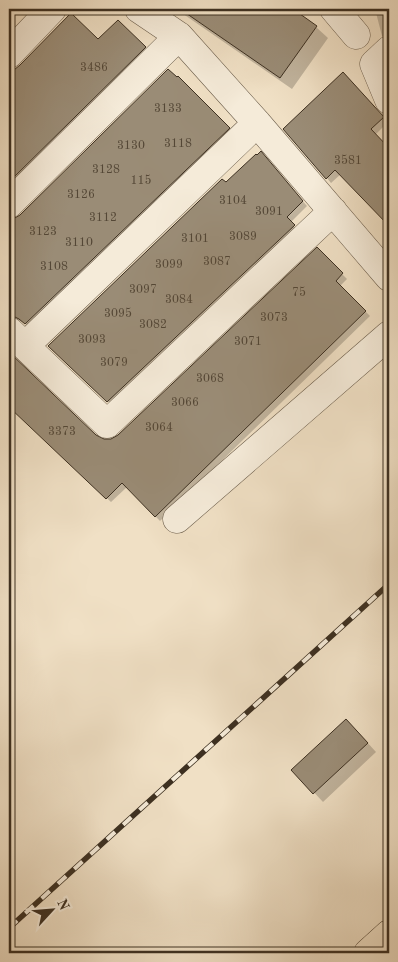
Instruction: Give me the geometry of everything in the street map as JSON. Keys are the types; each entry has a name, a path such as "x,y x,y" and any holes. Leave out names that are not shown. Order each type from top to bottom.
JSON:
{"main road":[{"path":"368,953 389,934"}],"lane":[{"path":"9,54 52,9"},
{"path":"334,9 356,36"},
{"path":"149,12 179,36 257,123 389,277"},
{"path":"9,204 179,36"},
{"path":"389,50 374,64 389,100"},
{"path":"257,123 17,339 106,424 333,211"},
{"path":"177,519 389,335"}],"building":[{"path":"180,9 293,9 317,26 280,78"},
{"path":"71,13 98,39 118,20 146,47 9,182 9,74"},
{"path":"168,69 178,76 230,128 25,324 13,316 9,316 9,219 20,215"},
{"path":"343,72 384,117 371,129 389,148 389,226 335,170 326,179 283,129"},
{"path":"261,151 303,201 287,217 295,225 107,402 48,346 222,179 226,182"},
{"path":"317,247 343,273 336,281 366,311 155,517 122,483 106,499 9,407 9,352 96,435 104,439 111,439 118,435"},
{"path":"346,719 368,743 313,794 291,770"}],"railway":[{"path":"9,928 389,584"}]}
